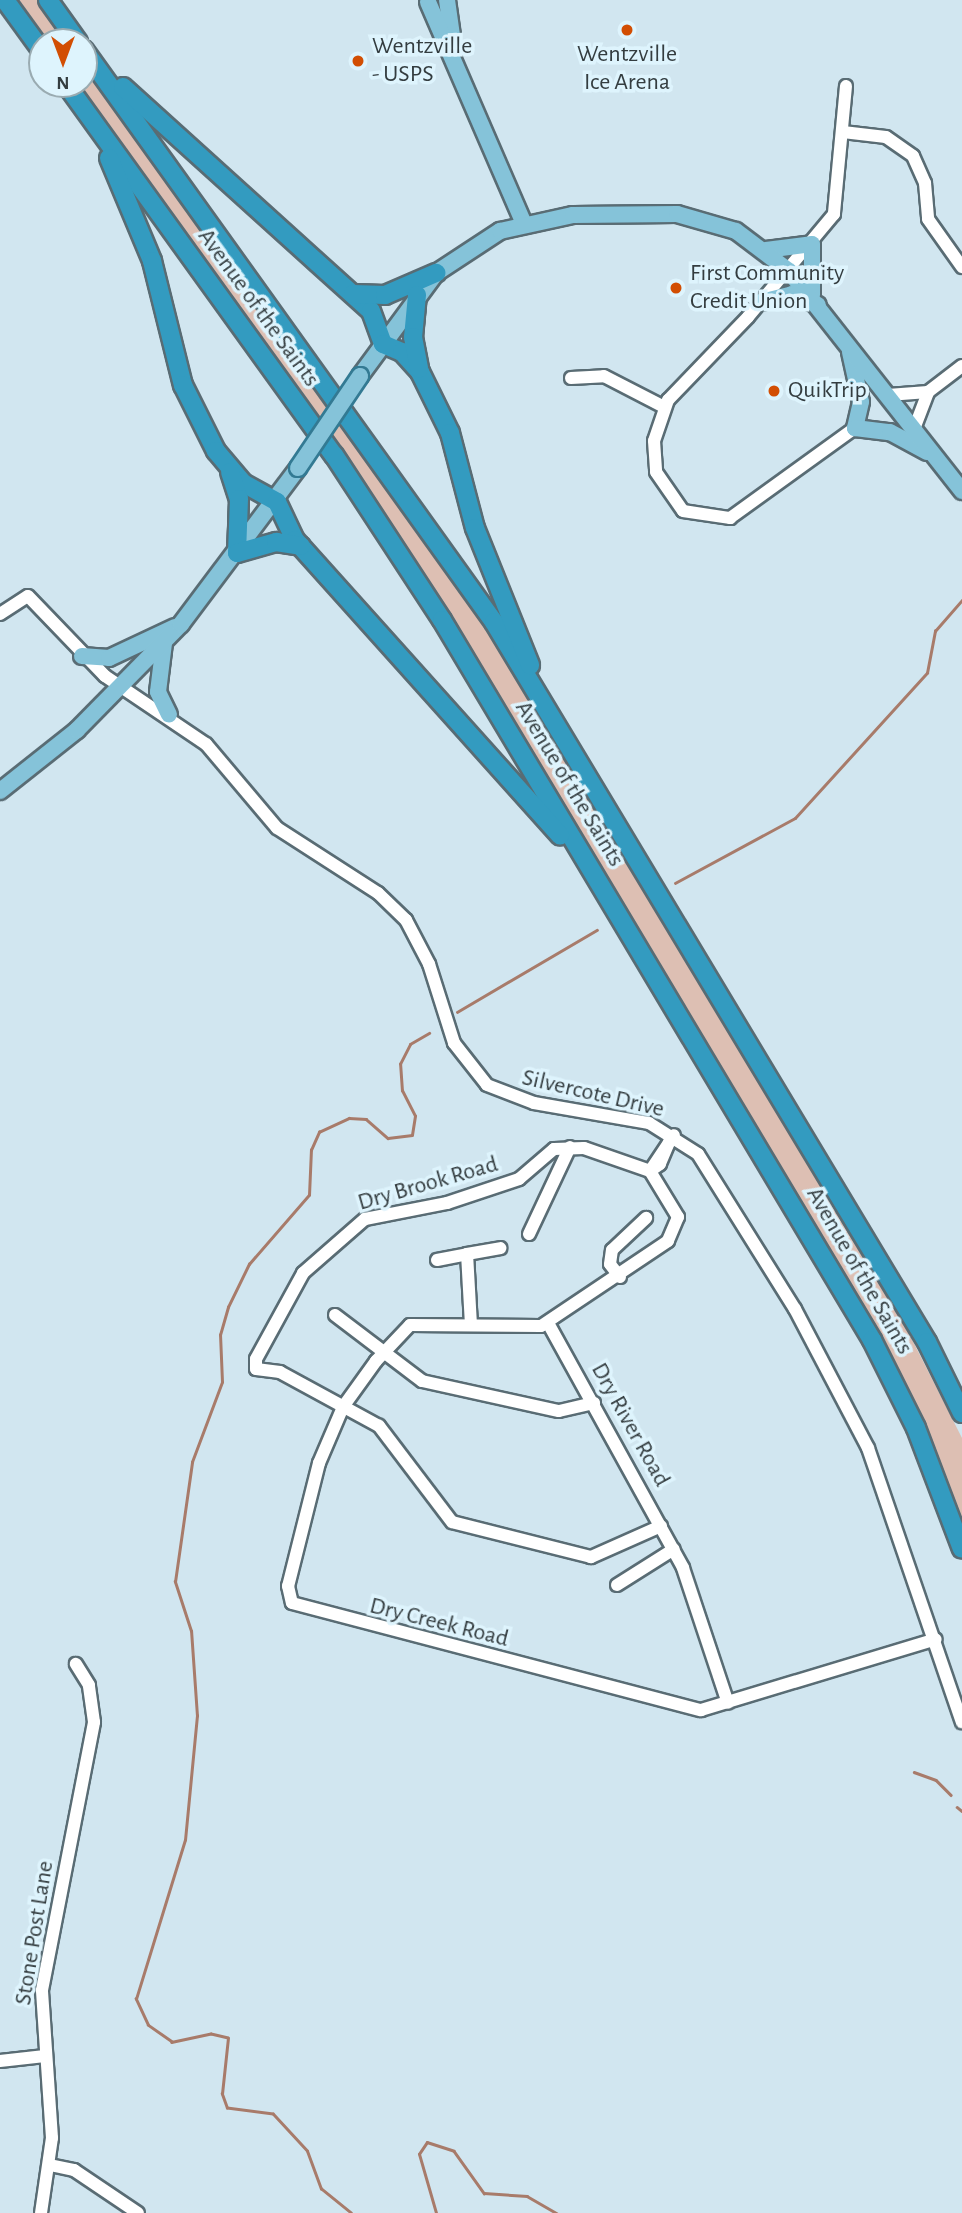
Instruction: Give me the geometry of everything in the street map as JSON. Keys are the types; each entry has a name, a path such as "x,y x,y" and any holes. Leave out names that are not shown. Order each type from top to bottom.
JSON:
{"highway":[{"path":"5,0 28,32"},
{"path":"48,0 68,28"},
{"path":"98,63 353,295 378,322 383,344 402,352 419,372 450,433 475,528 547,707"},
{"name":"Avenue of the Saints","path":"98,69 439,541 547,707 927,1342 962,1413"},
{"name":"Avenue of the Saints","path":"76,98 390,536 872,1340 916,1428 962,1549"},
{"path":"92,120 152,261 183,385 229,469 239,499 237,553 276,542 301,546"},
{"path":"353,295 385,295 436,273"},
{"path":"417,295 413,337 419,372"},
{"path":"229,469 277,502 301,546 594,874"}],"main road":[{"path":"447,0 450,32 479,114"},
{"path":"430,1 524,224"},
{"path":"0,791 122,685 180,624 277,502 360,376 417,295 436,273 471,247 524,224 664,212 736,231 766,250 816,301 962,491"},
{"path":"766,250 812,244 816,301"},
{"path":"761,302 792,294 816,301"},
{"path":"848,344 861,402 855,428 891,432 935,456"},
{"path":"82,656 109,658 180,624"},
{"path":"164,642 157,681 169,715"}],"street":[{"path":"846,86 836,206 812,244 789,271 664,407 653,452 671,502 701,518 730,518 855,428"},
{"path":"843,132 886,137 913,156 925,183 928,219 962,267"},
{"path":"914,429 928,392 962,366"},
{"path":"571,378 604,376 664,407"},
{"path":"888,395 928,392"},
{"name":"Silvercote Drive","path":"0,614 28,596 82,656 169,715 206,744 277,828 378,893 406,920 429,964 454,1043 487,1085 505,1096 649,1124 672,1138 712,1171 842,1393 890,1501 962,1722"},
{"path":"650,1171 672,1138"},
{"path":"529,1234 570,1147 650,1171 675,1207 678,1227 620,1277 548,1323"},
{"name":"Dry Brook Road","path":"570,1147 554,1149 519,1179 447,1203 365,1219 303,1273 258,1349 256,1369 280,1372 379,1426 452,1522 592,1558 662,1526"},
{"path":"620,1277 610,1264 612,1250 646,1218"},
{"path":"437,1260 500,1248"},
{"path":"467,1254 471,1325"},
{"path":"335,1315 422,1381 559,1411 594,1403"},
{"name":"Dry Creek Road","path":"548,1323 410,1325 383,1352 343,1407 320,1463 288,1586 297,1608 682,1707 728,1703 936,1639"},
{"name":"Dry River Road","path":"548,1323 674,1549 728,1703"},
{"path":"617,1585 674,1549"},
{"name":"Stone Post Lane","path":"41,2213 50,2165 42,1990 94,1722 89,1685 76,1664"},
{"path":"0,2061 46,2056"},
{"path":"50,2165 74,2170 138,2213"}],"shaded area":[{"path":"17,0 41,0 62,28 38,28"},
{"path":"98,79 476,611 893,1302 962,1438 962,1528 942,1473 294,382 88,98 98,98"}],"waterway":[{"path":"675,883 795,818 927,673 935,631 962,600"},
{"path":"457,1012 597,930"},
{"path":"351,2213 321,2189 307,2151 273,2114 227,2108 222,2094 228,2038 211,2034 172,2042 148,2025 136,1999 185,1840 197,1716 191,1631 175,1582 192,1462 222,1382 220,1335 228,1307 249,1264 309,1195 311,1150 319,1132 349,1118 366,1119 388,1138 412,1135 415,1116 402,1091 400,1064 410,1044 429,1033"},
{"path":"914,1772 936,1780 951,1795"},
{"path":"957,1807 962,1811"},
{"path":"436,2213 419,2154 427,2142 454,2151 484,2193 527,2196 557,2213"}],"place":[{"name":"Wentzville Ice Arena","path":"627,30"},
{"name":"Wentzville - USPS","path":"358,61"},
{"name":"First Community Credit Union","path":"676,288"},
{"name":"QuikTrip","path":"774,391"}]}
